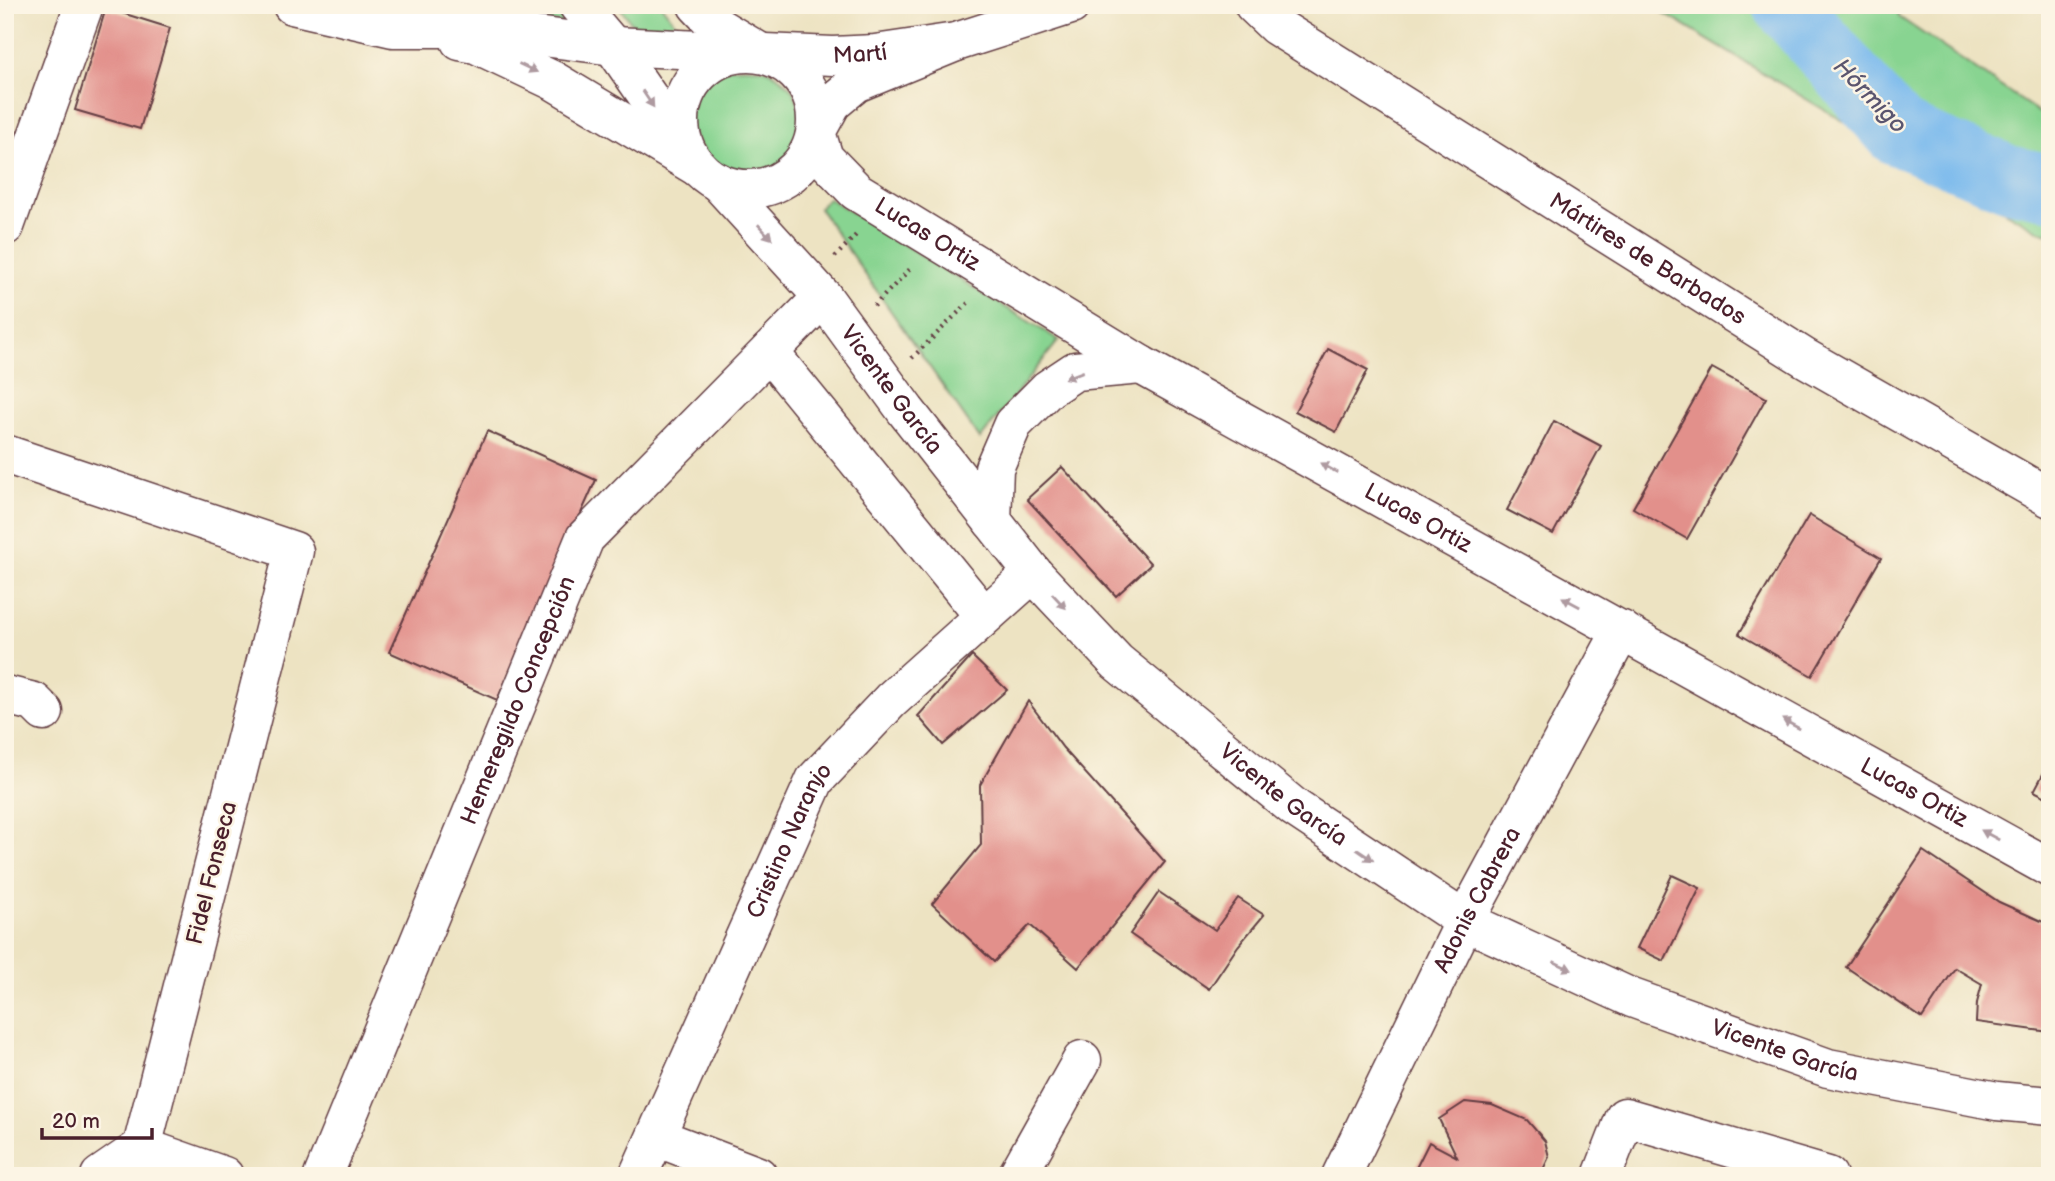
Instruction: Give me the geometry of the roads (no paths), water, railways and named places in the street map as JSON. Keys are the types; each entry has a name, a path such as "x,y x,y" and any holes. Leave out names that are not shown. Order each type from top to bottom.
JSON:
{"main road":[{"path":"5,226 84,5"},
{"path":"292,5 405,17 612,46 700,48 763,54"},
{"path":"578,5 612,46 657,113 708,175"},
{"name":"Lucas Ortiz","path":"697,5 718,27 786,65 805,82 815,106 816,132 824,158 856,191 1141,365 2050,868"},
{"name":"Martí","path":"708,175 737,188 757,189 776,183 793,172 808,154 816,132 832,103 856,83 956,41 1071,5"},
{"name":"Mártires de Barbados","path":"1254,5 1276,26 1805,358 2050,498"},
{"path":"405,17 476,44 554,81 708,175"},
{"name":"Martí","path":"763,54 875,54 956,41"},
{"path":"708,175 686,150 680,129 681,107 688,87 702,71 720,58 741,53 763,54"},
{"name":"Vicente García","path":"708,175 817,290 886,384 1033,573 1117,662 1295,808 1465,921 1632,998 1828,1068 1997,1101 2050,1106"},
{"name":"Hemeregildo Concepción","path":"323,1176 585,538 769,352 817,290"},
{"path":"769,352 984,616"},
{"path":"992,521 994,468 1013,424 1048,389 1075,372 1141,365"},
{"name":"Fidel Fonseca","path":"5,454 294,551 142,1147"},
{"name":"Cristino Naranjo","path":"638,1176 815,780 891,700 1033,573"},
{"name":"Adonis Cabrera","path":"1341,1176 1465,921 1622,629"},
{"path":"5,695 34,702 44,712"},
{"path":"1017,1176 1082,1060"},
{"path":"1602,1176 1625,1117 1828,1176"},
{"path":"656,1137 758,1176"},
{"path":"100,1176 142,1147 224,1176"}],"waterway":[{"name":"Hórmigo","path":"1786,5 1898,133 2008,178 2050,187"}]}
